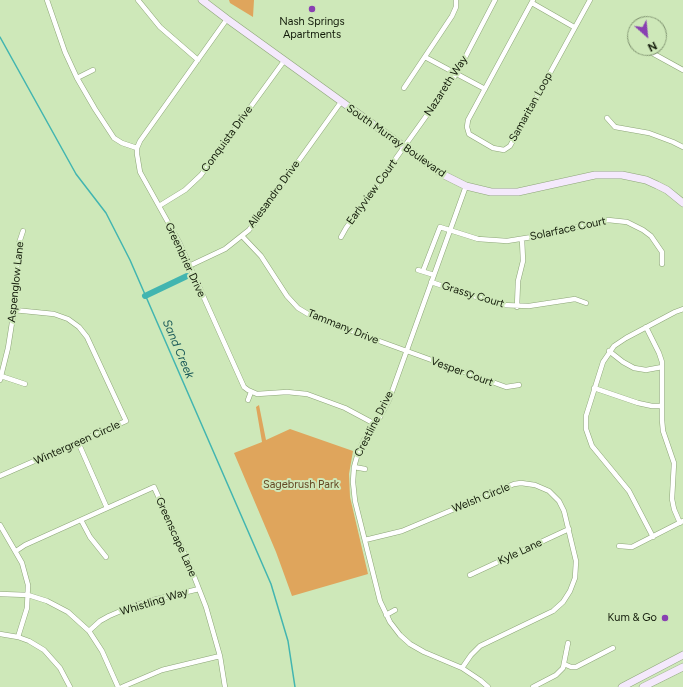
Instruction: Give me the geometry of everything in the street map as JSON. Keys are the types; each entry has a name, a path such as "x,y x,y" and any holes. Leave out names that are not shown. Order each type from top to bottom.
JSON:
{"main road":[{"name":"South Murray Boulevard","path":"202,0 227,20 442,174 466,186 491,192 513,192 530,190 595,175 622,174 646,180 657,185 671,193 683,203"},
{"path":"622,687 683,656"},
{"path":"643,687 683,667"}],"street":[{"path":"47,0 56,30 77,78 95,109 114,138 122,143 137,148 145,134 227,20"},
{"path":"138,0 160,27 198,60"},
{"path":"404,88 452,16 456,7 456,0"},
{"name":"Nazareth Way","path":"404,147 457,73 495,0"},
{"name":"Samaritan Loop","path":"533,1 468,120 467,127 469,134 493,148 504,150 510,146 590,0"},
{"path":"533,1 574,27"},
{"path":"658,56 683,70"},
{"path":"425,57 484,89"},
{"name":"Conquista Drive","path":"159,206 185,190 201,175 284,60"},
{"path":"77,78 93,70"},
{"name":"Allesandro Drive","path":"189,266 225,249 242,236 254,224 341,102"},
{"path":"607,118 615,127 649,133 683,147"},
{"name":"Earlyview Court","path":"341,237 404,147"},
{"name":"Greenbrier Drive","path":"137,148 137,161 140,172 172,229 240,381 244,387 251,392"},
{"name":"Crestline Drive","path":"466,186 387,404 361,446 354,467 353,490 380,601 386,615 397,631 410,644 424,652 462,668 488,687"},
{"name":"Solarface Court","path":"451,230 487,240 507,240 522,239 601,221 618,220 635,226 651,236 662,252 662,264"},
{"path":"434,275 421,271 440,227 451,230"},
{"name":"Aspenglow Lane","path":"1,378 14,310 19,243 23,231"},
{"name":"Tammany Drive","path":"242,236 261,256 287,296 305,313 318,320 407,352"},
{"path":"517,307 518,281 523,260 522,239"},
{"name":"Grassy Court","path":"431,282 494,304 517,307 575,299 586,303"},
{"path":"653,537 629,491 590,443 585,420 603,362 609,352 619,342 674,312 683,309"},
{"name":"Wintergreen Circle","path":"0,476 126,421 84,331 68,319 54,314 14,310"},
{"path":"619,546 632,547 681,522 672,505 674,463 663,431 662,368 659,353 646,327"},
{"name":"Vesper Court","path":"407,352 506,387 518,386"},
{"path":"609,352 634,368 646,370 662,368"},
{"path":"1,378 25,384"},
{"path":"594,388 638,404 662,406"},
{"path":"248,400 251,392 263,395 287,392 307,394 345,408 375,424"},
{"path":"78,442 107,508"},
{"path":"354,467 365,469"},
{"name":"Welsh Circle","path":"365,540 402,531 508,486 521,483 535,485 549,491 562,506 576,561 573,585 563,602 553,610 480,646 471,655 462,668"},
{"name":"Greenscape Lane","path":"16,551 25,545 154,487 199,589 213,627 225,687"},
{"path":"81,520 90,537 106,557"},
{"path":"0,525 16,551 27,577 28,595 18,637"},
{"name":"Kyle Lane","path":"470,575 569,530"},
{"name":"Whistling Way","path":"89,631 105,619 130,607 152,600 199,589"},
{"path":"0,594 28,595 47,600 68,612 89,631 102,651 118,687"},
{"path":"386,615 395,610"},
{"path":"0,634 18,637 36,645 50,656 64,674 70,687"},
{"path":"534,687 556,675 562,668 568,643"},
{"path":"564,664 571,667 576,667 613,648"},
{"path":"122,687 162,670 220,656"}],"green space":[{"path":"229,0 254,0 253,17 230,3"},
{"name":"Sagebrush Park","path":"259,405 266,440 290,429 353,451 349,474 350,497 368,574 292,596 276,552 234,453 262,442 256,407"}],"waterway":[{"name":"Sand Creek","path":"0,37 76,174 106,213 130,260 271,584 288,641 295,687"},
{"path":"145,296 187,276"}],"place":[{"name":"Nash Springs Apartments","path":"312,9"},
{"name":"Kum & Go","path":"665,618"}]}
